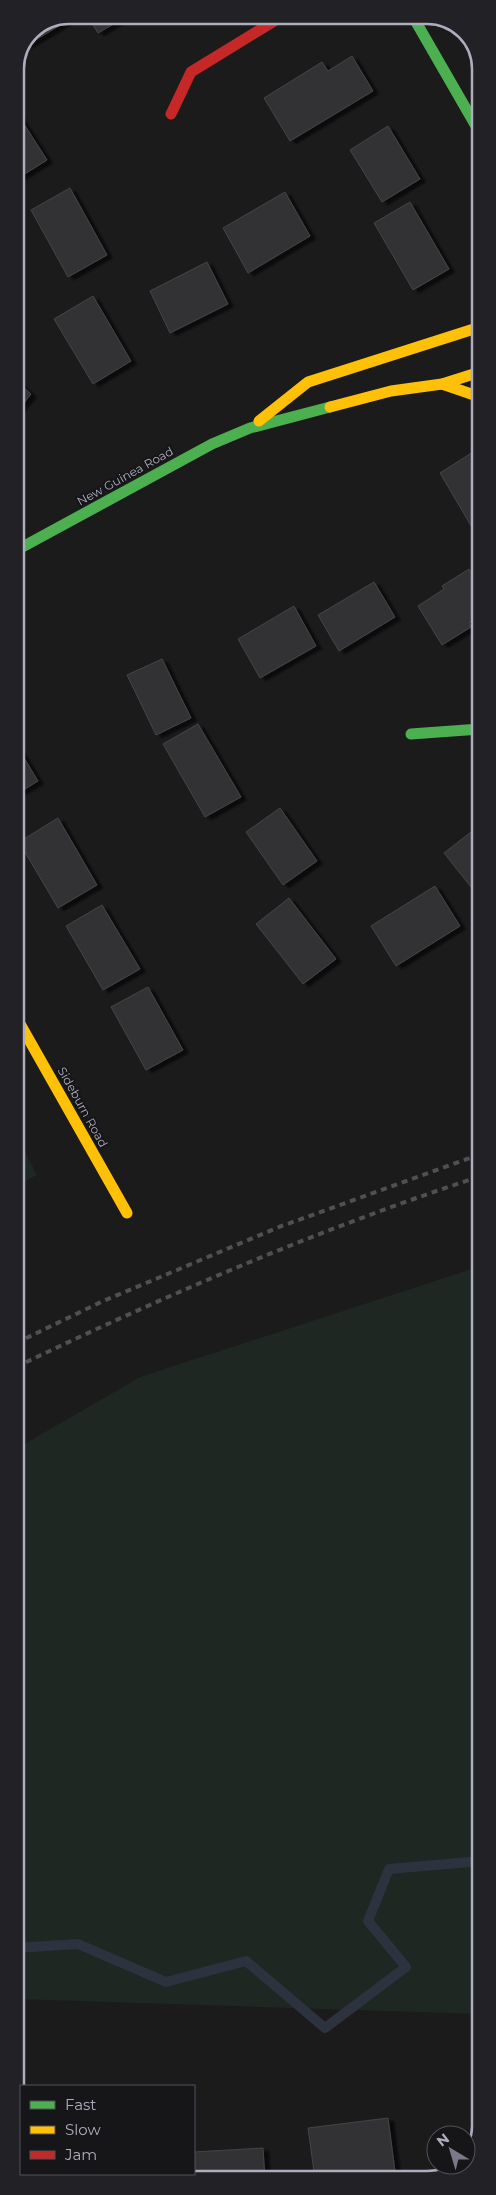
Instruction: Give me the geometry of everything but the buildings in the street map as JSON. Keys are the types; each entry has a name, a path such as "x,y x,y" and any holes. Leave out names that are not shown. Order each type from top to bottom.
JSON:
{"street":[{"path":"171,114 191,72 269,24"},
{"path":"417,24 472,119"},
{"name":"New Guinea Road","path":"250,428 308,382 472,330"},
{"name":"New Guinea Road","path":"24,546 212,444 250,428 390,391 442,384 472,375"},
{"path":"442,384 472,394"},
{"path":"411,734 472,731"},
{"name":"Sideburn Road","path":"24,1029 127,1213"}],"shaded area":[{"path":"24,1150 37,1175 24,1182"},
{"path":"472,1269 472,2014 24,1999 24,1444 140,1377"}],"waterway":[{"path":"24,1947 78,1944 166,1982 246,1961 325,2028 406,1967 368,1921 389,1869 472,1862"}],"railway":[{"path":"24,1339 101,1302 279,1227 472,1157"},
{"path":"24,1363 187,1288 303,1240 472,1179"}],"traffic: fast":[{"path":"417,24 472,119"},
{"path":"24,546 212,444 250,428 330,407"},
{"path":"411,734 472,730"}],"traffic: slow":[{"path":"259,421 308,382 472,330"},
{"path":"330,407 391,391 442,384 472,375"},
{"path":"442,384 472,394"},
{"path":"24,1031 127,1213"}],"traffic: jam":[{"path":"171,114 191,72 269,24"}]}
